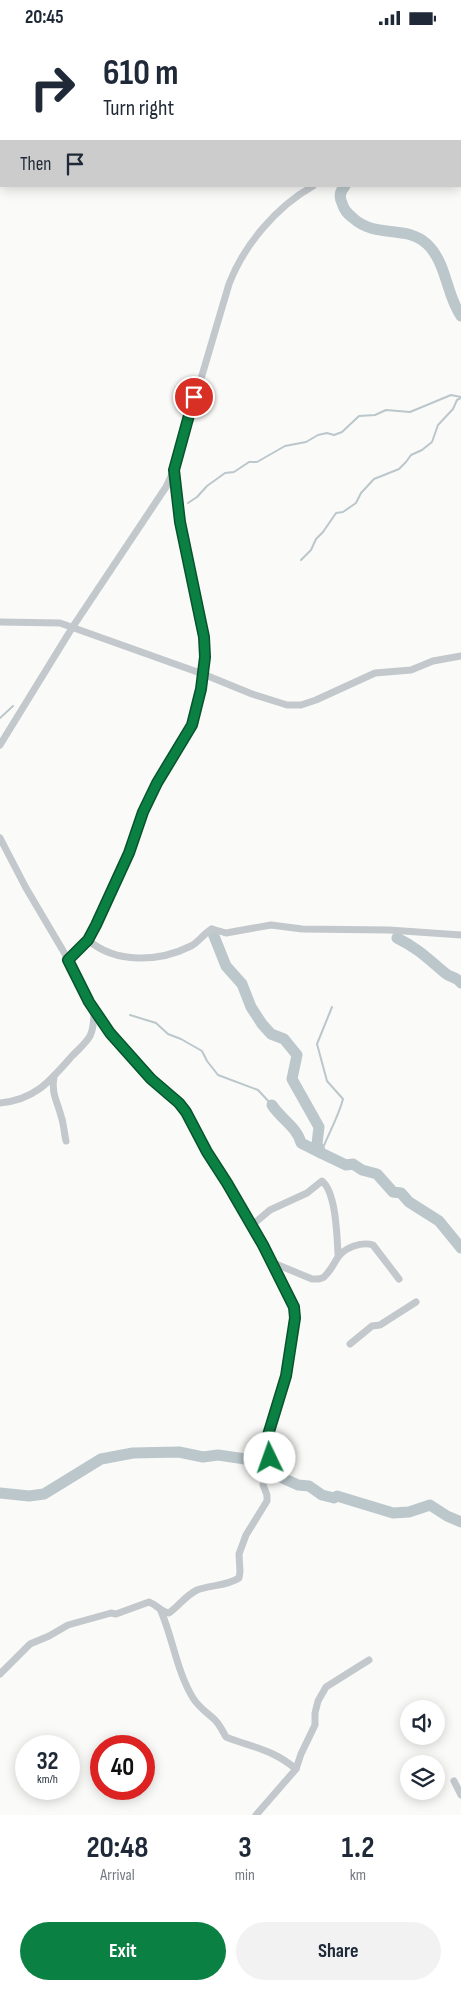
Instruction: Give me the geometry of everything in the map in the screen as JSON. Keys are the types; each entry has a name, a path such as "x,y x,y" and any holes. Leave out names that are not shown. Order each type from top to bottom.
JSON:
{"street":[{"path":"0,745 72,628 166,487 174,470 226,293 241,256 262,228 311,187"},
{"path":"68,960 88,940 129,853 143,812 157,783 192,725 204,674 204,637 180,522 174,470"},
{"path":"0,621 56,622 204,674 270,701 287,705 301,705 344,689 375,673 411,670 433,661 461,656"},
{"path":"0,839 94,1010 115,1039 151,1079 183,1107 251,1226 294,1307 295,1318 286,1376 268,1435 270,1458 265,1469 263,1485 267,1501 246,1535 239,1554 239,1578 233,1582 220,1583 188,1595 169,1613 161,1611"},
{"path":"88,940 107,953 154,959 190,947 212,929 226,933 271,925 302,929 389,930 461,935"},
{"path":"0,1103 16,1102 36,1092 54,1076 90,1037 93,1028 94,1010"},
{"path":"54,1076 52,1086 53,1097 61,1116 66,1141"},
{"path":"251,1226 270,1210 307,1193 322,1181 325,1184 334,1210 338,1254"},
{"path":"271,1263 312,1279 319,1279 324,1277 338,1254 345,1249 368,1244 373,1245 399,1279"},
{"path":"350,1344 372,1326 380,1325 416,1302"},
{"path":"0,1675 30,1644 68,1625 111,1613 116,1614 149,1602 156,1605 161,1611 183,1677 194,1700 207,1715 215,1720 226,1737 258,1747 281,1758 296,1769"},
{"path":"256,1815 296,1769 315,1725 318,1701 326,1687 369,1660"},
{"path":"454,1781 461,1795"}],"waterway":[{"path":"344,187 340,196 344,208 349,215 362,224 371,228 409,234 427,244 439,260 452,299 461,316"},
{"path":"188,503 225,473 234,472 249,462 257,462 285,446 306,442 318,435 327,433 334,435 342,432 359,416 375,415 386,410 410,412 451,395 461,397"},
{"path":"301,560 311,550 316,539 336,513 343,512 356,503 361,493 374,479 399,469 411,455 422,450 432,442 438,425 453,409 457,400 461,398"},
{"path":"0,718 13,706"},
{"path":"212,931 226,966 242,984 251,1007 262,1024 271,1034 284,1039 297,1055 292,1079 319,1127 317,1144 321,1153 346,1165 353,1164 362,1170 377,1174 393,1192 401,1193 409,1202 439,1221 461,1248"},
{"path":"397,938 417,950 445,973 461,983"},
{"path":"321,1153 343,1099 327,1081 317,1044 332,1007"},
{"path":"130,1015 156,1023 168,1034 202,1051 218,1075 258,1090 272,1105"},
{"path":"272,1105 296,1132 301,1143 321,1153"},
{"path":"0,1493 29,1496 44,1494 101,1459 133,1453 179,1452 203,1457 218,1455 252,1460 266,1466 278,1476 298,1485 309,1486 322,1495 334,1498 337,1496 393,1513 409,1512 430,1505 461,1522"}],"route":[{"path":"194,397 174,470 180,522 204,637 205,657 201,689 192,725 157,783 143,812 129,853 96,925 88,940 68,960 89,1002 110,1033 151,1079 183,1107 207,1152 263,1245 294,1307 295,1318 286,1376 271,1420 268,1435 270,1458"}]}
